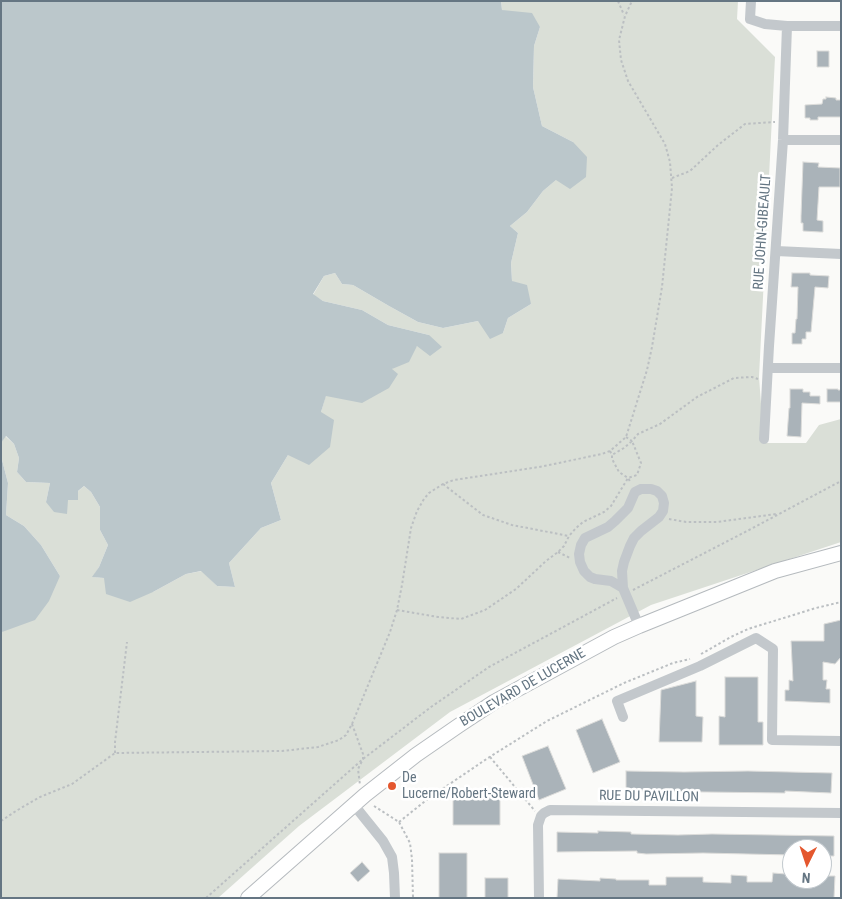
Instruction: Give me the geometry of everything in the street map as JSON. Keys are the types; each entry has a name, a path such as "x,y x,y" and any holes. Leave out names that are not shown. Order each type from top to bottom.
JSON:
{"main road":[{"name":"BOULEVARD DE LUCERNE","path":"248,898 365,795 416,755 494,702 614,637 775,571 841,553"}],"street":[{"path":"751,1 750,19 766,24 841,26"},
{"name":"RUE JOHN-GIBEAULT","path":"764,439 783,140 787,26"},
{"path":"783,140 841,140"},
{"path":"776,251 841,254"},
{"path":"768,368 841,368"},
{"path":"624,591 611,581 595,579 584,571 580,562 581,545 585,538 608,527 615,521 628,508 635,492 652,489 662,496 664,503 663,511 659,517 634,538 622,571 624,591 640,626"},
{"path":"623,717 617,701 700,666 756,638 773,649 772,740 841,741"},
{"path":"354,806 383,840 392,858 395,898"},
{"name":"RUE DU PAVILLON","path":"541,816 544,812 556,810 841,813"},
{"path":"538,898 538,825 541,816"}],"path":[{"path":"618,1 625,16"},
{"path":"1,821 40,797 72,784 116,754 282,751 318,747 339,740 346,735 352,724 382,654 397,610 411,528 417,511 429,493 443,484 454,480 538,467 610,451 626,437 647,370 652,347 662,287 672,188 670,162 665,144 628,81 621,60 619,40 625,16 632,1"},
{"path":"672,178 690,171 718,145 745,124 783,121"},
{"path":"612,455 624,448 638,434 660,424 696,397 734,378 752,377 767,382"},
{"path":"397,610 461,619 485,610 516,589 564,546 576,528 611,506 628,478 637,475 642,463 632,441 626,437"},
{"path":"610,451 619,472 628,478 635,492"},
{"path":"206,898 363,759 431,707 489,667 624,591 749,530 841,481"},
{"path":"443,484 483,515 512,525 569,536"},
{"path":"659,517 686,522 717,522 777,514"},
{"path":"116,754 115,742 127,642"},
{"path":"352,724 363,752 363,759 358,767 360,788"},
{"path":"490,757 541,816"},
{"path":"374,806 400,822 410,843 413,898"}],"shaded area":[{"path":"1,1 501,1 502,10 532,13 540,27 534,46 533,87 542,126 573,142 587,157 586,177 570,189 556,180 543,191 527,212 510,226 518,233 511,263 512,281 527,285 531,304 508,318 503,333 490,339 478,321 443,328 418,322 353,285 342,284 335,273 324,276 313,294 323,301 362,310 388,325 429,335 442,347 430,356 417,346 409,362 392,369 398,374 389,388 362,403 326,396 321,412 334,420 330,447 309,465 288,455 271,483 281,520 261,528 229,563 235,587 217,586 201,571 186,574 130,602 106,594 104,578 92,577 99,567 108,545 100,530 100,507 91,492 84,486 78,491 78,500 68,500 67,514 54,512 46,502 50,483 26,482 17,472 19,458 14,444 6,436 1,443"},
{"path":"501,1 738,1 737,19 775,57 759,377 764,443 806,443 819,425 841,419 841,542 651,605 450,712 299,826 218,898 1,898 1,631 60,576 41,545 24,526 6,515 8,483 1,456 1,443 5,436 14,444 19,458 17,472 26,482 50,483 46,502 68,500 84,486 91,492 100,507 100,530 108,545 93,577 105,578 153,592 186,574 202,571 217,586 235,587 229,563 261,528 281,520 271,483 288,455 321,412 326,395 392,369 429,335 388,325 362,310 323,301 313,295 324,276 335,273 342,284 353,285 418,322 443,328 478,321 503,333 508,318 531,304 512,281 511,263 518,233 510,226 527,212 543,191 557,179 573,142 542,126 533,87 534,46 540,27 502,10"},
{"path":"1,456 8,483 6,515 24,526 41,545 60,576 49,601 35,620 2,632 1,631"}],"building":[{"path":"817,51 829,51 829,67 817,67"},
{"path":"826,97 841,100 841,117 818,117 818,120 805,118 805,105 822,104 823,99 826,99"},
{"path":"803,162 819,163 818,167 840,168 840,187 819,187 817,220 823,221 823,232 803,231 801,216"},
{"path":"792,273 829,276 828,288 815,287 811,332 806,332 806,339 802,339 802,344 792,344 792,333 795,333 797,319 798,287 791,287"},
{"path":"790,389 803,389 803,392 810,392 810,396 820,396 820,404 802,403 801,437 787,436"},
{"path":"827,389 841,390 841,402 827,402"},
{"path":"841,620 841,657 835,664 823,662 823,680 827,680 826,689 830,689 830,703 785,701 785,690 789,690 789,680 793,681 791,641 824,641 824,624"},
{"path":"725,677 758,677 758,722 763,722 763,745 719,745 719,716 725,717"},
{"path":"696,681 696,716 703,717 702,742 659,742 661,690"},
{"path":"602,719 620,762 593,773 576,730"},
{"path":"548,746 566,789 539,800 522,756"},
{"path":"626,771 832,773 831,793 785,791 785,793 626,791"},
{"path":"453,796 500,797 500,825 453,825"},
{"path":"598,831 678,835 834,836 834,856 832,856 832,839 782,839 782,855 646,854 637,853 637,851 557,852 557,832 598,833"},
{"path":"439,853 467,853 467,898 439,898"},
{"path":"362,862 370,871 358,882 350,873"},
{"path":"773,873 782,874 782,889 832,889 832,876 835,876 834,898 557,898 558,879 600,881 600,878 649,880 649,885 666,885 666,877 703,877 703,882 731,883 731,875 747,876 747,882 772,882"},
{"path":"485,878 508,878 508,898 485,898"}],"place":[{"name":"De Lucerne/Robert-Steward","path":"392,786"}]}
